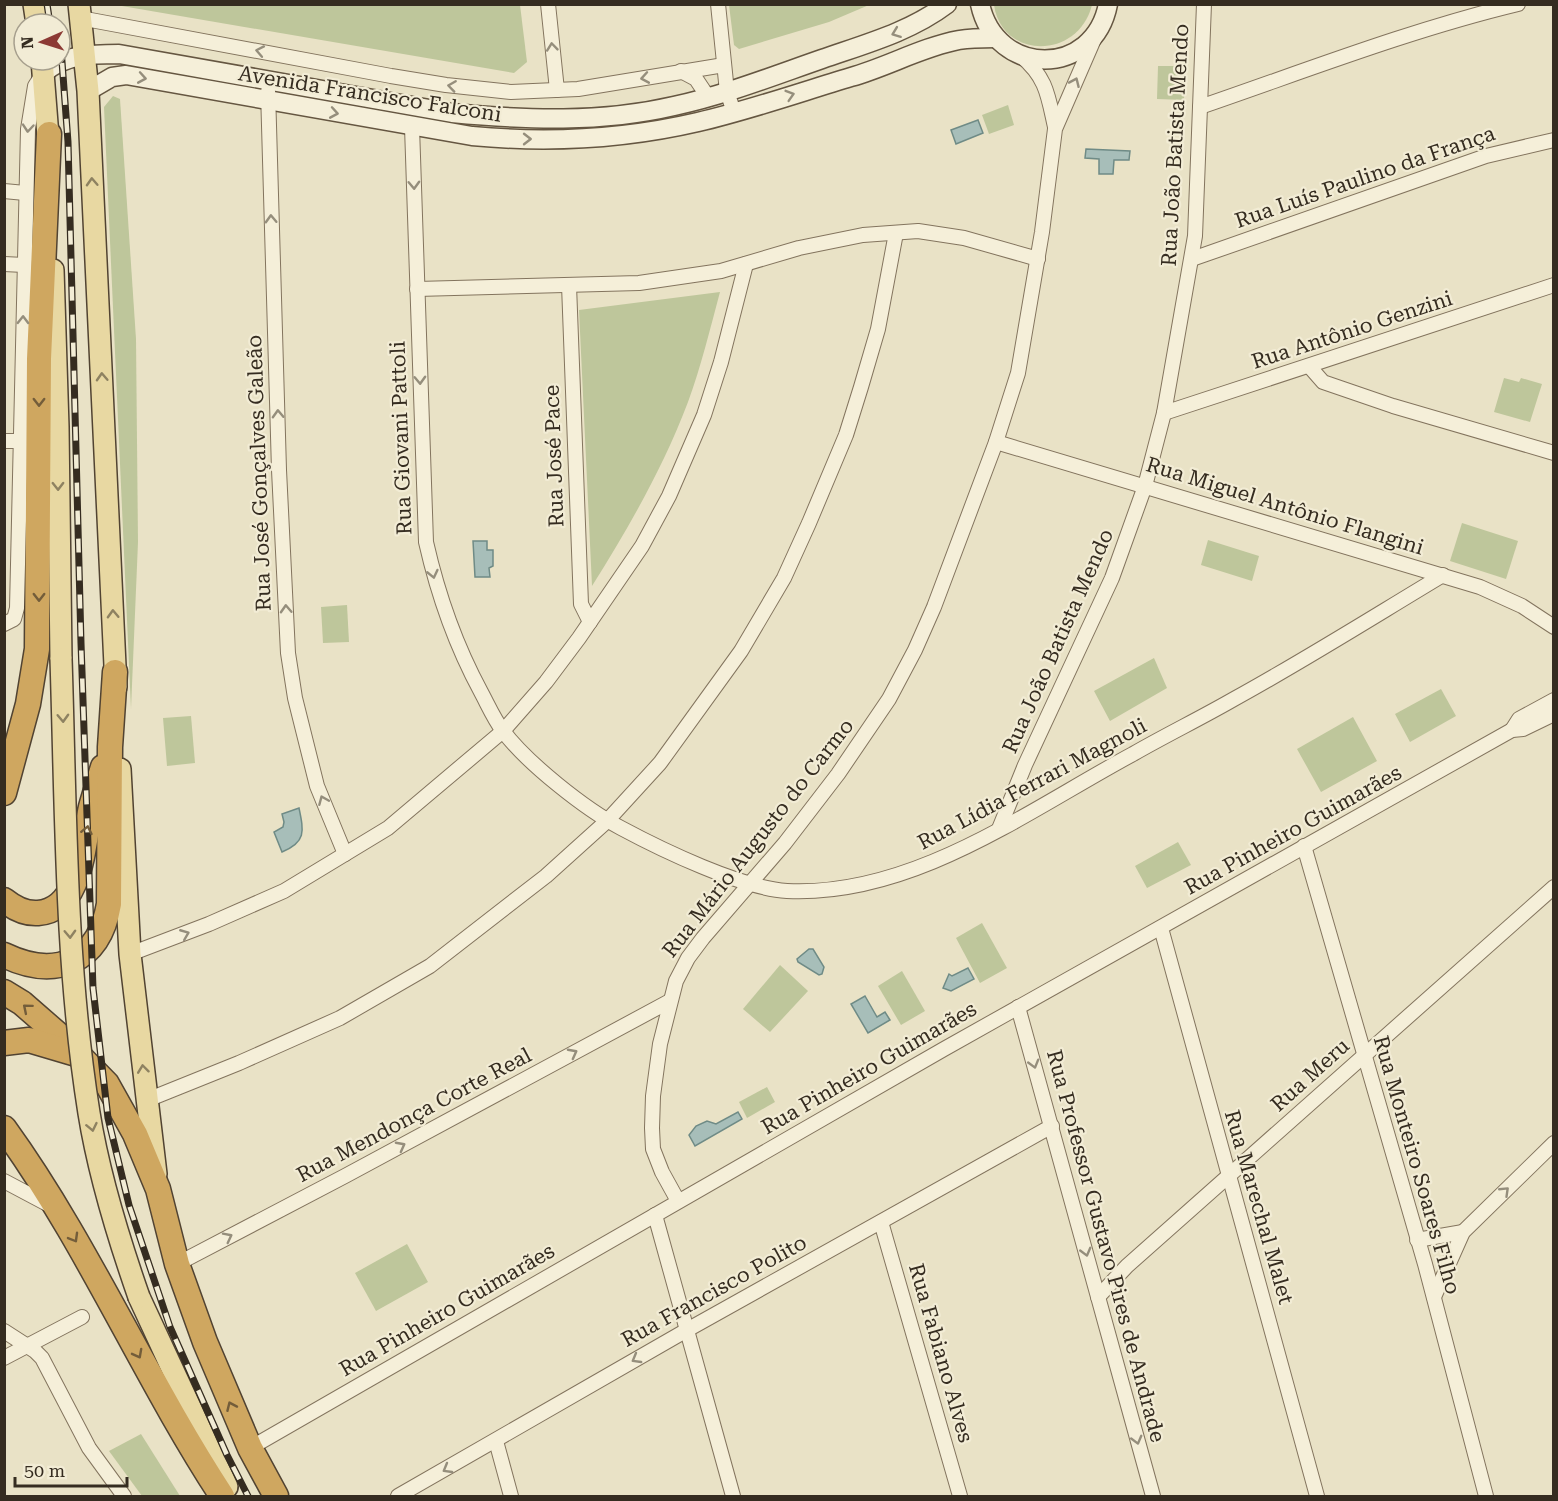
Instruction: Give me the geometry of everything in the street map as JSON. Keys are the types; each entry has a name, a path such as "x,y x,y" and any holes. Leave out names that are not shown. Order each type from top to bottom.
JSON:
{"highway":[{"path":"4,793 33,678 38,622 39,359 49,134"},
{"path":"4,955 37,966 58,965 72,961 87,952 106,924 110,868 110,747 115,672"},
{"path":"4,745 24,718"},
{"path":"4,900 24,912 40,913 55,909 70,893 78,872 91,806 110,747"},
{"path":"4,992 22,1003 61,1037 107,1084 135,1134 158,1189 177,1264 217,1373 250,1448 276,1497"},
{"path":"4,1043 29,1040 78,1055"},
{"path":"4,1128 57,1210 111,1302 163,1400 222,1497"}],"main road":[{"path":"726,92 898,32 928,19 947,4"},
{"path":"980,4 985,21 995,38 1021,56 1037,60 1054,60 1084,47 1103,20 1124,4"},
{"path":"80,11 88,91 130,954 158,1189"},
{"name":"Avenida Francisco Falconi","path":"88,91 112,77 126,75 412,127 505,139 576,139 676,127 857,76 940,45 958,40 995,38"},
{"name":"Avenida Francisco Falconi","path":"72,59 84,55 119,54 452,113 501,118 603,117 674,107 726,92"},
{"path":"44,72 49,134 58,428 61,659 71,950 76,1024 89,1114 114,1225 139,1297 231,1497"}],"street":[{"path":"548,4 557,90"},
{"path":"718,4 726,92 734,112"},
{"name":"Rua João Batista Mendo","path":"999,829 1025,765 1112,579 1145,486 1164,413 1192,259 1204,4"},
{"path":"1200,107 1416,31 1518,4"},
{"name":"Avenida Francisco Falconi","path":"80,11 446,85 512,92 578,89 724,65"},
{"name":"Rua Mário Augusto do Carmo","path":"678,1202 653,1149 652,1128 653,1096 660,1044 676,981 688,958 785,843 838,774 889,699 915,650 934,607 996,442 1018,373 1038,259 1056,129 1103,20"},
{"name":"Rua Mário Augusto do Carmo","path":"1021,56 1038,71 1056,129"},
{"path":"681,71 696,79 708,97"},
{"path":"4,624 14,619 17,608 25,193 30,111 41,72"},
{"name":"Rua José Gonçalves Galeão","path":"268,82 288,653 295,698 317,786 345,854"},
{"name":"Rua Giovani Pattoli","path":"412,127 426,542 435,584 449,624 470,672 503,731"},
{"name":"Rua Luís Paulino da França","path":"1192,259 1486,156 1554,140"},
{"path":"4,191 25,193"},
{"path":"417,289 639,283 721,271 799,248 863,235 918,231 946,235 1038,259"},
{"path":"147,1100 340,1017 430,966 546,876 607,820 660,763 741,651 784,578 810,524 841,446 861,387 878,329 896,233"},
{"path":"4,264 24,265"},
{"path":"130,954 209,924 284,891 388,828 503,731 546,681 590,622 642,546 669,496 704,415 721,362 746,264"},
{"name":"Rua José Pace","path":"569,285 581,604 590,622"},
{"name":"Rua Antônio Genzini","path":"1164,413 1554,285"},
{"path":"1309,366 1323,382 1394,406 1554,453"},
{"path":"4,441 20,441"},
{"name":"Rua Miguel Antônio Flangini","path":"996,442 1480,587 1522,606 1554,627"},
{"path":"4,509 19,509"},
{"name":"Rua Lídia Ferrari Magnoli","path":"503,731 559,785 607,820 664,849 717,872 785,891 866,884 918,869 999,829 1235,699 1443,575"},
{"name":"Rua Pinheiro Guimarães","path":"1512,730 1519,719 1554,700"},
{"name":"Rua Pinheiro Guimarães","path":"250,1448 1018,1007 1304,846 1512,730 1523,729 1554,714"},
{"name":"Rua Monteiro Soares Filho","path":"1304,846 1434,1297 1486,1497"},
{"name":"Rua Meru","path":"1098,1297 1127,1266 1554,887"},
{"name":"Rua Marechal Malet","path":"1161,928 1317,1497"},
{"name":"Rua Mendonça Corte Real","path":"177,1264 670,1001"},
{"name":"Rua Professor Gustavo Pires de Andrade","path":"1018,1007 1153,1497"},
{"name":"Rua Francisco Polito","path":"398,1497 687,1330 1052,1126"},
{"path":"1434,1297 1463,1232 1554,1143"},
{"path":"4,1181 57,1210"},
{"path":"655,1215 733,1497"},
{"name":"Rua Fabiano Alves","path":"881,1221 960,1497"},
{"path":"1417,1240 1463,1232"},
{"path":"4,1358 82,1317"},
{"path":"4,1331 42,1358 90,1448 124,1497"},
{"path":"495,1441 511,1497"}],"green space":[{"path":"729,4 869,5 829,22 739,49 734,45"},
{"path":"994,4 1092,5 1084,23 1072,36 1057,44 1041,46 1025,44 1011,36 1000,23"},
{"path":"116,5 520,5 527,62 514,73"},
{"path":"1158,66 1185,66 1184,100 1157,99"},
{"path":"113,96 120,99 136,339 138,542 131,709 104,107"},
{"path":"1008,105 1014,125 989,134 982,115"},
{"path":"720,292 697,375 668,450 619,542 592,586 579,310"},
{"path":"1504,378 1519,382 1521,378 1542,384 1530,422 1494,412"},
{"path":"1462,523 1518,541 1506,579 1450,561"},
{"path":"1208,540 1259,556 1252,581 1201,565"},
{"path":"347,605 349,642 323,643 321,607"},
{"path":"1154,658 1167,688 1110,721 1094,691"},
{"path":"1441,689 1456,716 1410,742 1395,714"},
{"path":"191,716 195,763 167,766 163,718"},
{"path":"1353,717 1377,761 1321,792 1297,749"},
{"path":"1178,842 1191,865 1147,888 1135,866"},
{"path":"982,923 1007,968 980,983 956,938"},
{"path":"780,965 808,991 770,1032 743,1009"},
{"path":"902,971 925,1011 901,1025 878,986"},
{"path":"767,1087 775,1102 747,1118 739,1102"},
{"path":"407,1244 428,1282 376,1311 355,1273"},
{"path":"141,1434 180,1496 142,1496 109,1451"}],"water":[{"path":"978,120 983,133 956,144 951,130"},
{"path":"1086,149 1130,151 1129,160 1114,160 1113,174 1099,174 1099,159 1085,158"},
{"path":"473,541 487,541 487,550 493,550 493,566 489,568 490,577 475,577"},
{"path":"299,808 302,824 301,835 295,844 282,852 274,832 283,827 282,814"},
{"path":"809,949 813,949 824,967 822,974 819,975 798,962 797,959"},
{"path":"968,968 974,979 951,991 943,988 949,974 952,976"},
{"path":"865,996 877,1017 885,1012 890,1020 868,1033 851,1004"},
{"path":"738,1112 742,1119 695,1146 689,1135 696,1126 707,1121 716,1124"}],"railway":[{"path":"47,4 48,12"},
{"path":"63,72 68,142 81,643 93,988 108,1118 129,1205 170,1327 227,1455 248,1496"}]}
